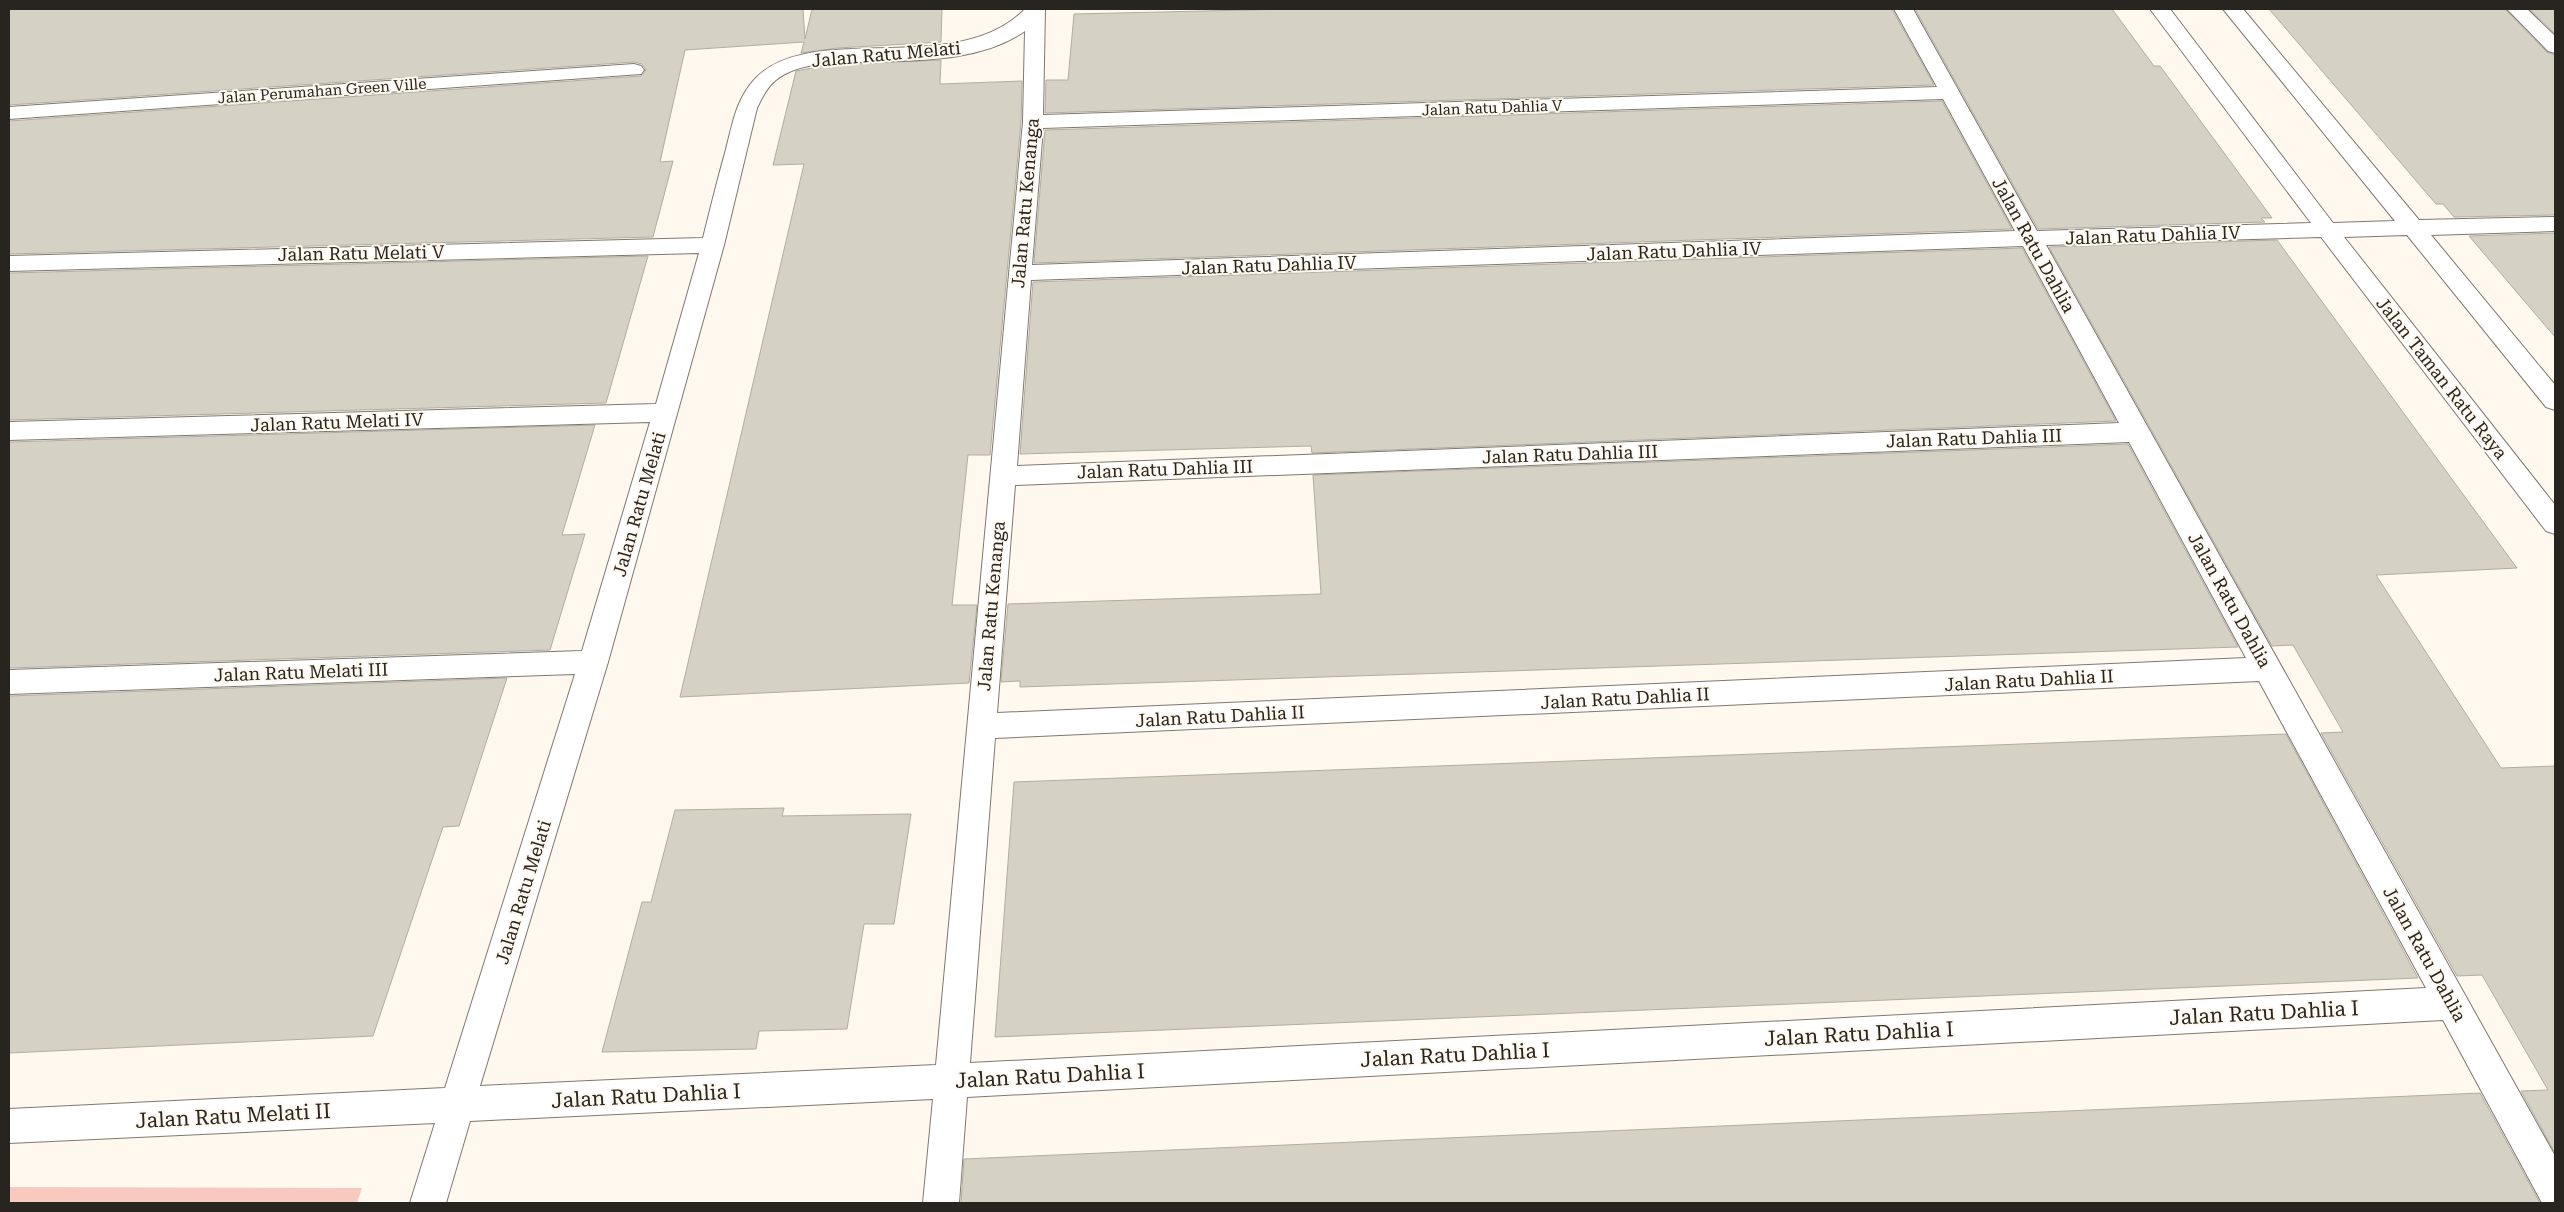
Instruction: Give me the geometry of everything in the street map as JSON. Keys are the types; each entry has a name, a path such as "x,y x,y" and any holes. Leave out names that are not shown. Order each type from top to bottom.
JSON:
{"street":[{"name":"Jalan Ratu Kenanga","path":"941,1203 1033,122 1035,9"},
{"name":"Jalan Ratu Melati","path":"428,1203 594,662 713,245 747,108 755,91 772,73 797,62 825,57 935,52 964,48 1015,29 1035,9"},
{"name":"Jalan Ratu Dahlia","path":"1904,9 2555,1190"},
{"name":"Jalan Taman Ratu Raya","path":"2160,9 2328,231 2555,524"},
{"path":"2233,9 2407,230 2555,402"},
{"path":"2516,9 2555,47"},
{"name":"Jalan Perumahan Green Ville","path":"9,113 634,70"},
{"name":"Jalan Ratu Dahlia V","path":"1033,122 1951,93"},
{"path":"2328,231 2555,224"},
{"name":"Jalan Ratu Dahlia IV","path":"1019,273 2031,238 2328,231"},
{"name":"Jalan Ratu Melati V","path":"9,263 713,245"},
{"name":"Jalan Ratu Melati IV","path":"9,431 666,413"},
{"name":"Jalan Ratu Dahlia III","path":"1002,476 2137,432"},
{"name":"Jalan Ratu Melati III","path":"9,682 594,662"},
{"name":"Jalan Ratu Dahlia II","path":"981,726 2268,669"},
{"name":"Jalan Ratu Dahlia I","path":"457,1106 2452,1003"},
{"name":"Jalan Ratu Melati II","path":"9,1126 457,1106"}],"shaded area":[{"path":"9,1187 362,1188 357,1203 9,1203"}],"building":[{"path":"9,9 803,9 805,39 812,9 942,9 941,42 838,48 801,53 804,42 685,50 660,162 673,161 653,237 9,254 9,121 641,76 646,70 642,64 634,62 9,105"},
{"path":"1292,9 1892,9 1934,85 1045,113 1046,80 1068,80 1074,14"},
{"path":"1915,9 2112,9 2154,66 2160,66 2272,218 2261,218 2265,222 2038,229"},
{"path":"2269,9 2505,9 2547,52 2555,55 2555,215 2454,217 2443,204 2436,204"},
{"path":"2529,9 2555,9 2555,34"},
{"path":"941,60 940,84 1022,81 1021,122 990,455 968,455 952,605 977,605 969,683 680,697 804,164 773,165 796,71 828,65"},
{"path":"1942,101 2012,229 1034,263 1045,130"},
{"path":"2555,233 2555,337 2469,236"},
{"path":"2277,240 2517,568 2376,575 2501,768 2555,766 2555,1153 2521,1091 2548,1090 2482,975 2457,976 2321,733 2343,732 2293,645 2272,646 2049,247"},
{"path":"2022,248 2116,421 1312,453 1311,446 1020,454 1033,282"},
{"path":"648,256 606,403 9,420 9,273"},
{"path":"595,425 562,535 585,534 550,650 9,668 9,442"},
{"path":"2128,444 2238,647 1020,687 1020,681 1001,682 1008,604 1321,594 1313,475"},
{"path":"507,678 459,826 443,827 373,1036 9,1053 9,696"},
{"path":"2286,734 2418,978 995,1037 1014,782"},
{"path":"784,808 782,816 911,814 894,924 864,924 847,1029 759,1031 756,1049 602,1052 642,902 651,902 675,810"},
{"path":"2480,1093 2540,1203 961,1203 964,1159"}]}
